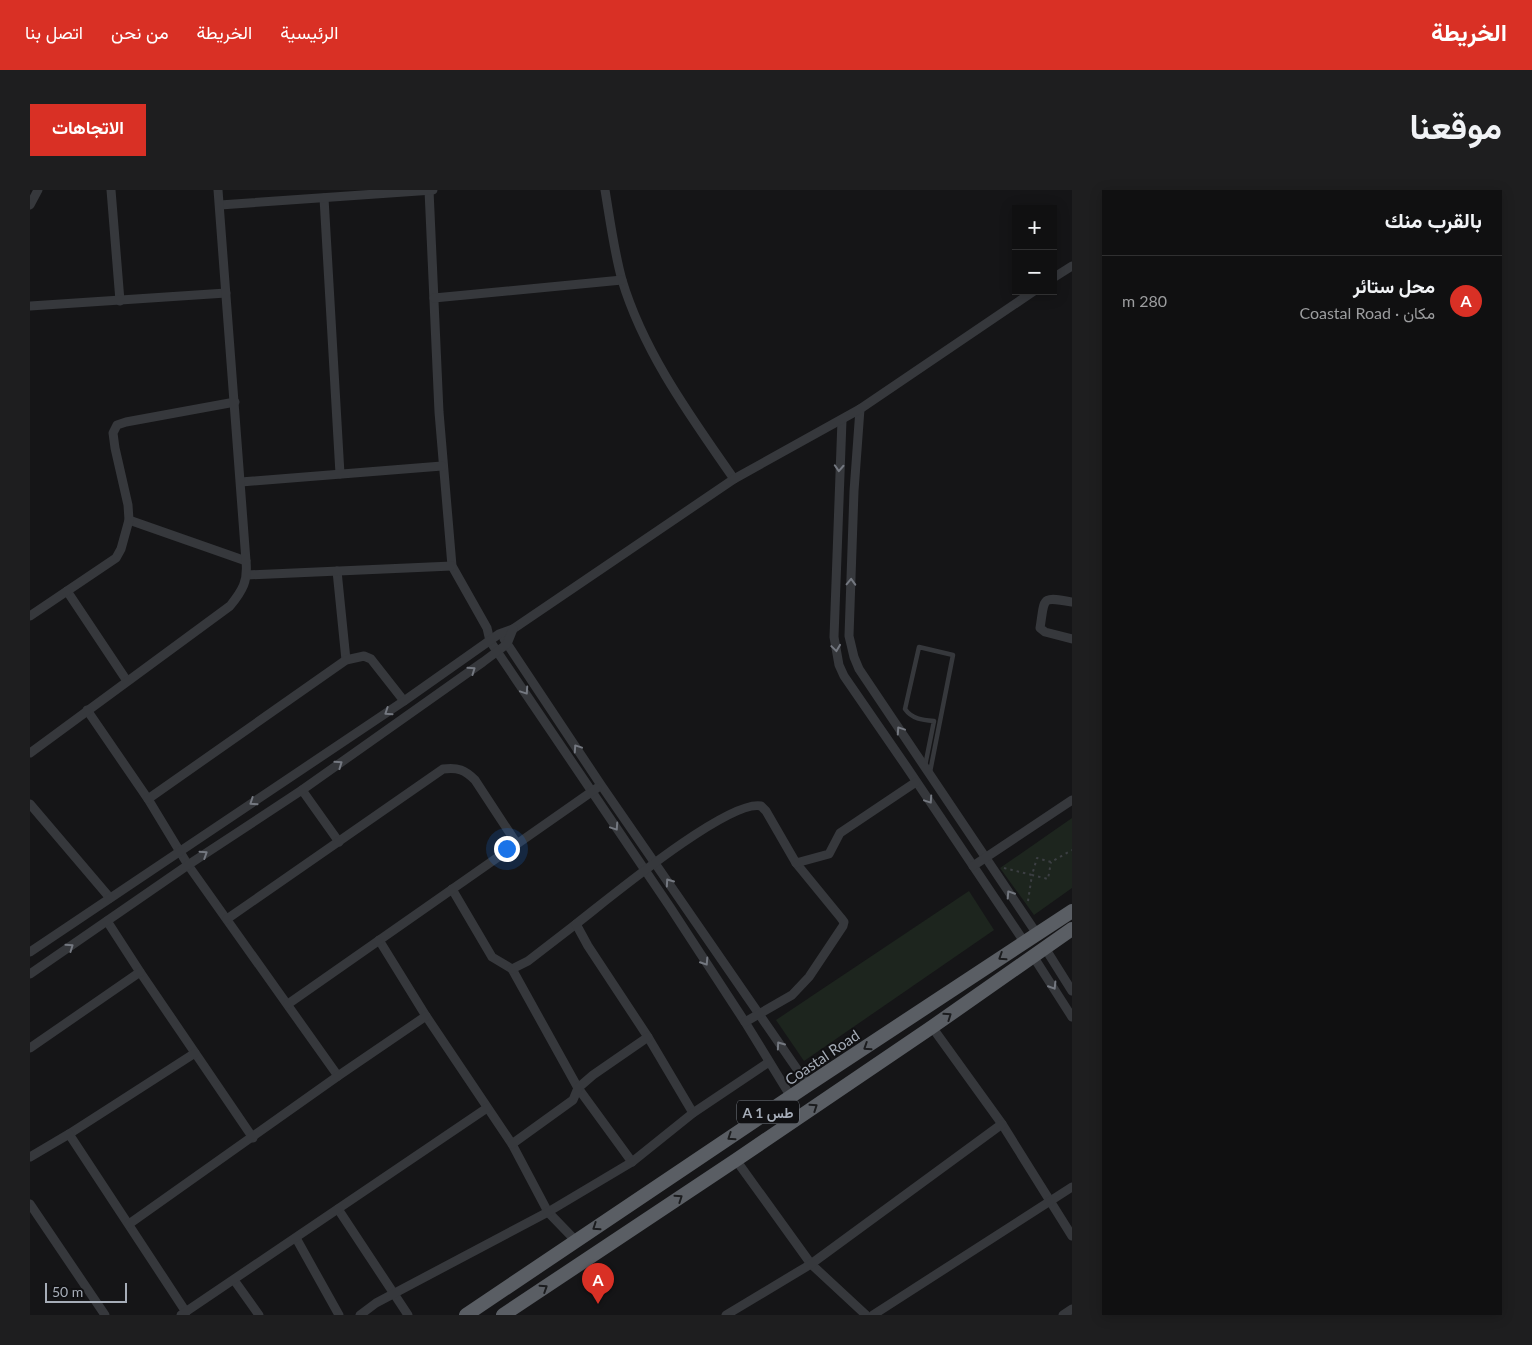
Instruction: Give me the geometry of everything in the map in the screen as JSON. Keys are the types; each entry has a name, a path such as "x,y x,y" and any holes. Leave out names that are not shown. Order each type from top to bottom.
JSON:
{"highway":[{"name":"Coastal Road","path":"466,1315 808,1085 1072,911"},
{"name":"A 1 طس","path":"504,1315 932,1027 1072,929"}],"street":[{"path":"30,205 38,190"},
{"path":"111,190 120,301"},
{"path":"30,753 230,606 238,596 247,575 218,190"},
{"path":"429,190 442,466 452,566 486,628 490,641 670,907 791,1097"},
{"path":"220,205 434,190"},
{"path":"605,190 622,280 646,341 688,412 734,479"},
{"path":"324,198 340,474"},
{"path":"1057,275 1072,266"},
{"path":"434,298 622,280"},
{"path":"30,306 226,293"},
{"path":"30,952 404,702 500,634 512,629 734,479 860,409 1028,295"},
{"path":"30,616 116,558 121,548 130,520 113,433 118,425 235,402"},
{"path":"860,409 854,491 848,636 854,657 859,669 1037,934"},
{"path":"842,420 838,497 835,648 839,665 844,676 1025,943"},
{"path":"241,482 442,466"},
{"path":"130,520 246,560"},
{"path":"247,575 452,566"},
{"path":"337,571 346,660"},
{"path":"67,591 127,681"},
{"path":"1072,602 1051,598 1047,600 1044,604 1040,628 1042,632 1072,639"},
{"path":"486,628 500,634 601,785 808,1085"},
{"path":"30,974 188,864 302,790 498,651 507,644 512,629"},
{"path":"148,799 346,660 364,656 371,659 404,702"},
{"path":"87,710 148,799 188,864 338,1076"},
{"path":"906,766 919,758"},
{"path":"227,919 443,768 456,768 467,772 476,780 517,844"},
{"path":"796,863 829,854 840,832 916,782"},
{"path":"288,1004 601,785"},
{"path":"302,790 339,842"},
{"path":"973,866 1072,800"},
{"path":"30,804 110,898"},
{"path":"512,969 528,961 644,870 729,814 749,806 758,805 766,811 796,863 844,922 809,977 792,995 745,1022"},
{"path":"452,889 492,957 512,969 578,1088 632,1162"},
{"path":"670,907 681,900"},
{"path":"107,921 253,1138"},
{"path":"576,924 588,946 648,1037 693,1113"},
{"path":"379,940 426,1016 512,1144 548,1212 576,1241"},
{"path":"1039,952 1072,991"},
{"path":"1039,952 1072,1017"},
{"path":"30,1048 140,972"},
{"path":"129,1224 426,1016"},
{"path":"932,1027 1002,1124 1072,1236"},
{"path":"512,1144 573,1100 578,1088 593,1075 648,1037"},
{"path":"30,1158 195,1053"},
{"path":"360,1315 376,1303 548,1212 632,1162 693,1113 769,1062"},
{"path":"69,1134 129,1224 184,1313 487,1108"},
{"path":"726,1315 811,1264 1002,1124"},
{"path":"736,1160 811,1264 866,1315"},
{"path":"873,1315 1072,1187"},
{"path":"30,1204 105,1315"},
{"path":"338,1209 408,1315"},
{"path":"296,1238 339,1315"},
{"path":"234,1280 259,1315"},
{"path":"1063,1315 1072,1309"}],"lane":[{"path":"919,647 953,655 927,770 934,722 920,720 910,715 905,709 919,647"}],"path":[{"path":"1027,906 1037,858 1051,862 1072,850"},
{"path":"1001,867 1048,879 1051,862"}],"shaded area":[{"path":"1072,818 1072,888 1034,915 1000,868"},
{"path":"969,891 994,930 804,1061 776,1020"}],"place":[{"name":"محل ستائر","path":"598,1304"}]}
